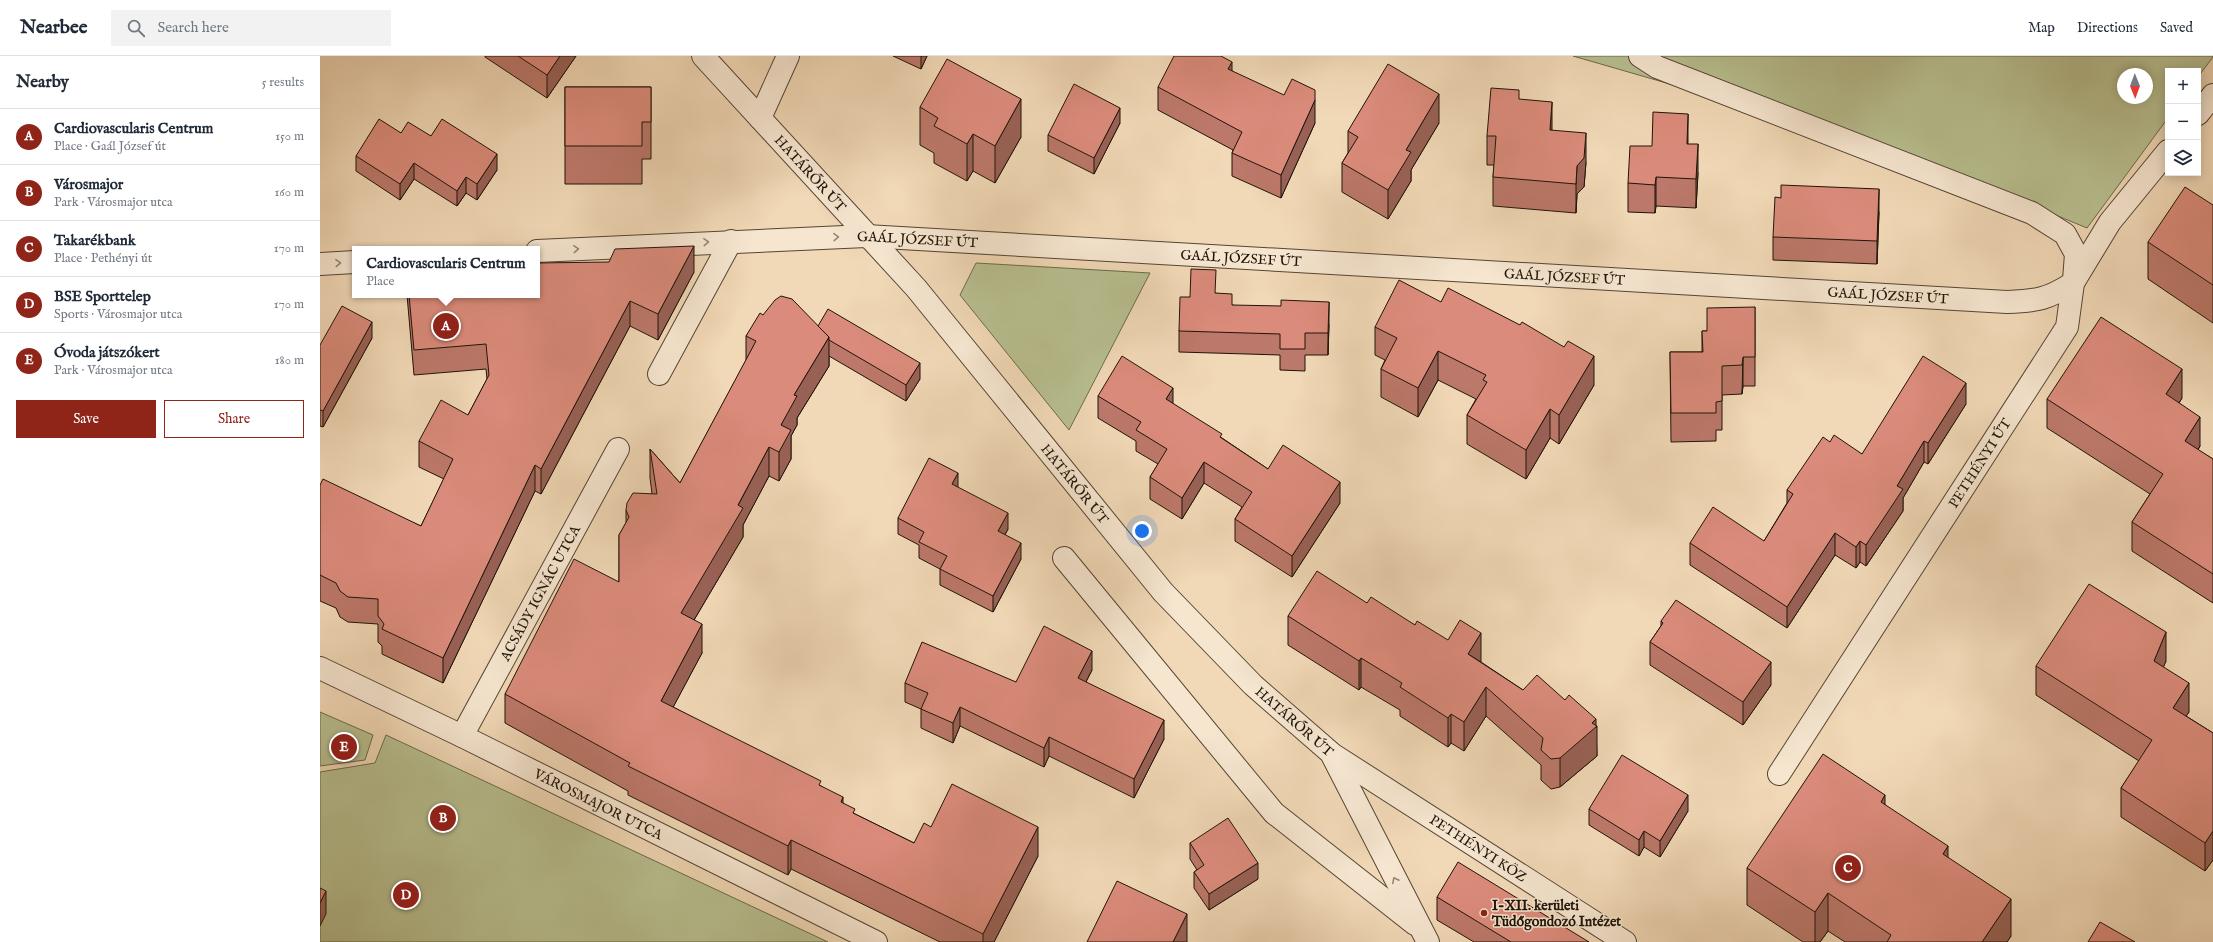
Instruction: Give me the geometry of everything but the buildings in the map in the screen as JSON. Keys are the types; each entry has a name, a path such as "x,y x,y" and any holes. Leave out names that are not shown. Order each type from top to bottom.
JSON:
{"street":[{"name":"HATÁRŐR ÚT","path":"703,56 866,236 916,288 1163,592 1253,685 1331,753 1424,935"},
{"path":"760,118 788,56"},
{"path":"1640,56 1657,67 2032,213 2065,234 2076,254 2073,283"},
{"path":"2201,110 2213,95"},
{"name":"PETHÉNYI ÚT","path":"1779,774 2067,327 2073,283 2110,222 2165,155"},
{"name":"GAÁL JÓZSEF ÚT","path":"540,252 731,241 866,236 2007,302 2034,301 2054,296 2073,283"},
{"path":"659,374 731,241"},
{"path":"320,264 352,262"},
{"name":"ACSÁDY IGNÁC UTCA","path":"462,736 618,449"},
{"name":"HATÁRŐR ÚT","path":"1064,558 1274,813 1424,935"},
{"name":"VÁROSMAJOR UTCA","path":"320,668 462,736 876,942"},
{"name":"PETHÉNYI KÖZ","path":"1331,753 1625,942"}],"green space":[{"path":"1573,56 2213,56 2201,73 2201,68 2165,68 2165,122 2087,228 1898,150"},
{"path":"976,263 1150,273 1069,430 960,295"},
{"path":"320,712 373,735 365,760 320,766"},
{"path":"386,735 828,942 320,942 320,772 375,763"}],"place":[{"name":"Cardiovascularis Centrum","path":"446,326"},
{"name":"Óvoda játszókert","path":"344,747"},
{"name":"Városmajor","path":"443,818"},
{"name":"Takarékbank","path":"1848,868"},
{"name":"BSE Sporttelep","path":"406,895"},
{"name":"I-XII. kerületi Tüdőgondozó Intézet","path":"1484,913"}]}
